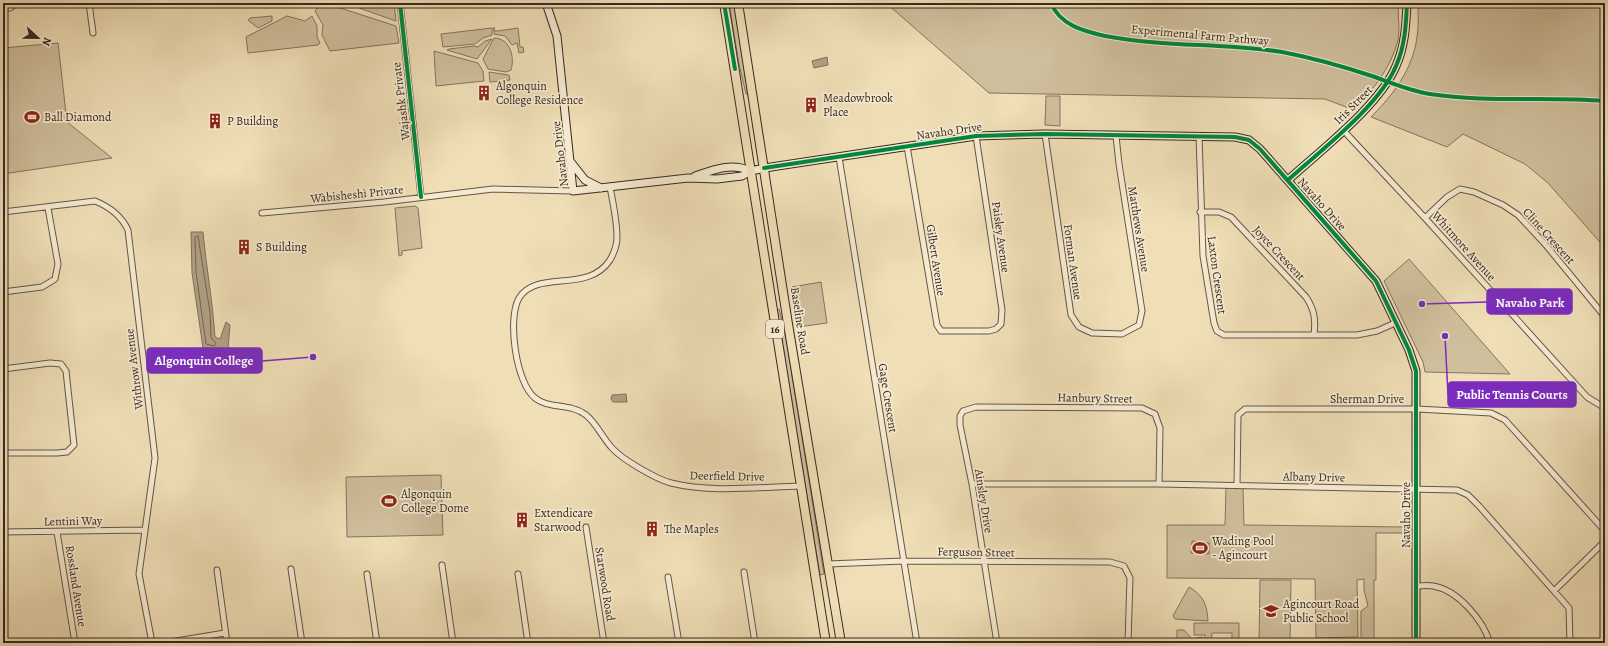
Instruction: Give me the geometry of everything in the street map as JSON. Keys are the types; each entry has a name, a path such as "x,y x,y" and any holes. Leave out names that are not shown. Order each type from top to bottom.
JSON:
{"main road":[{"name":"16","path":"724,3 826,643"},
{"name":"Baseline Road","path":"738,3 841,643"}],"street":[{"path":"3,7 10,8 16,3"},
{"path":"89,3 93,33"},
{"name":"Wajashk Private","path":"400,3 422,197"},
{"name":"Navaho Drive","path":"546,3 557,36 573,191 688,178 718,168 741,166 750,171 976,136 1045,134 1199,136 1235,137 1249,140 1260,149 1288,180 1376,281 1409,350 1416,371 1416,643"},
{"name":"Iris Street","path":"1288,180 1343,130 1381,92 1390,79 1397,64 1406,34 1407,3"},
{"name":"Whitmore Avenue","path":"1343,130 1425,218 1586,397 1605,408"},
{"name":"Forman Avenue","path":"1045,134 1071,315 1079,327 1092,333 1122,334 1139,325"},
{"name":"Paisley Avenue","path":"976,136 1002,310 1001,324 996,329 986,331"},
{"name":"Matthews Avenue","path":"1116,136 1142,311 1139,325"},
{"name":"Laxton Crescent","path":"1199,136 1200,212 1203,256 1214,323 1217,330 1224,335 1357,335 1377,331 1395,323"},
{"name":"Gilbert Avenue","path":"907,146 937,325 941,331 986,331"},
{"name":"Gage Crescent","path":"839,157 917,643"},
{"path":"570,162 585,180 601,188"},
{"name":"Deerfield Drive","path":"610,187 617,237 616,249 607,265 596,275 581,279 542,284 534,287 519,298 514,324 515,347 518,366 529,392 538,400 569,407 584,414 596,425 613,449 644,470 670,482 705,487 801,486"},
{"name":"Cline Crescent","path":"1425,218 1447,197 1460,189 1474,192 1503,205 1518,215 1545,244 1605,317"},
{"name":"Wàbisheshì Private","path":"262,213 493,190 573,191"},
{"name":"Withrow Avenue","path":"3,212 48,208 95,201 106,206 122,219 128,230 155,458 139,574 152,643"},
{"path":"3,292 42,287 55,279 58,264 48,208"},
{"name":"Joyce Crescent","path":"1200,212 1219,212 1231,217 1301,291 1314,308 1314,334"},
{"path":"3,369 61,364 66,371 74,445 67,452 3,453"},
{"name":"Hanbury Street","path":"963,411 976,406 1142,408 1155,414 1160,428 1159,484"},
{"name":"Sherman Drive","path":"1237,486 1238,415 1245,409 1417,409 1491,412 1505,420 1605,531"},
{"name":"Ainsley Drive","path":"963,411 960,416 960,425 972,484 997,643"},
{"name":"Albany Drive","path":"972,484 1159,484 1457,490 1468,495 1569,608 1570,643"},
{"name":"Starwood Road","path":"586,527 604,643"},
{"name":"Lentini Way","path":"3,532 144,530"},
{"name":"Rossland Avenue","path":"57,532 75,643"},
{"path":"1554,590 1605,541"},
{"name":"Ferguson Street","path":"828,564 903,561 984,563 1110,562 1124,566 1130,578 1128,643"},
{"path":"442,565 453,643"},
{"path":"291,569 302,643"},
{"path":"217,570 227,643"},
{"path":"744,572 754,643"},
{"path":"367,574 377,643"},
{"path":"518,574 528,643"},
{"path":"668,577 679,643"},
{"path":"1417,586 1433,586 1447,592 1459,600 1480,622 1490,643"},
{"path":"164,643 225,633"}],"shaded area":[{"path":"360,3 394,3 396,21 359,8"},
{"path":"729,3 734,3 748,94 746,94 739,64"},
{"path":"886,3 1398,3 1399,31 1395,50 1386,69 1368,95 1354,110 1325,99 989,93"},
{"path":"1418,3 1602,3 1602,43 1605,44 1605,248 1548,183 1525,164 1463,134 1447,147 1371,117 1387,100 1401,81 1411,60 1418,33"},
{"path":"321,4 331,5 396,26 399,43 330,51 322,35 323,25 315,11"},
{"path":"272,16 272,21 258,28 248,20 250,18"},
{"path":"287,16 305,21 312,16 317,26 317,37 320,43 318,45 248,53 246,37"},
{"path":"492,28 492,35 483,38 475,44 443,47 441,34"},
{"path":"518,28 520,47 523,47 524,52 519,53 517,43 512,45 505,36 494,34 494,31"},
{"path":"494,38 504,41 510,49 512,54 511,70 506,72 488,69 483,59"},
{"path":"492,39 477,59 447,50 474,46 478,47 485,41"},
{"path":"58,43 67,122 112,158 3,174 3,48"},
{"path":"434,51 478,63 483,71 484,81 436,86"},
{"path":"489,72 509,75 510,80 490,82"},
{"path":"1046,96 1060,96 1060,126 1045,125"},
{"path":"415,206 418,208 422,248 402,251 402,255 399,256 395,208"},
{"path":"1409,259 1510,374 1425,372 1423,362 1384,281"},
{"path":"821,282 827,323 798,327 792,287"},
{"path":"779,309 785,332 824,574 820,575 777,310"},
{"name":"Algonquin College Dome","path":"441,475 443,535 347,537 346,477"},
{"path":"1226,487 1243,488 1244,525 1406,527 1406,533 1376,533 1374,643 1361,643 1361,611 1368,606 1364,590 1364,579 1357,580 1358,637 1316,638 1315,579 1167,578 1167,525 1225,525"},
{"path":"1260,580 1291,580 1290,643 1259,643"},
{"path":"1189,587 1201,597 1207,610 1208,621 1175,619 1173,616"},
{"path":"1194,623 1239,623 1239,643 1232,643 1232,633 1212,633 1211,643 1205,643 1205,635 1194,635"},
{"path":"1177,630 1184,630 1192,639 1202,637 1205,643 1179,643 1177,641"}],"water":[{"path":"827,57 828,65 814,68 812,61"},
{"path":"191,232 203,232 215,337 220,339 226,322 230,325 228,349 203,348 192,273"},
{"path":"626,394 627,402 613,402 611,399 612,395"},
{"name":"Wading Pool - Agincourt","path":"1192,541 1209,543 1209,554 1191,553"}],"cycle path":[{"path":"400,3 421,197"},
{"path":"724,3 735,69"},
{"name":"Experimental Farm Pathway","path":"1051,3 1055,11 1066,22 1081,29 1105,36 1171,44 1238,47 1282,52 1341,66 1423,93 1452,97 1496,99 1605,101"},
{"path":"1288,180 1348,127 1377,96 1388,81 1396,66 1403,43 1407,3"},
{"path":"764,168 976,136 1045,134 1235,137 1249,140 1260,149 1376,281 1409,350 1416,371 1416,643"}],"place":[{"name":"Algonquin College Residence","path":"484,93"},
{"name":"Meadowbrook Place","path":"811,105"},
{"name":"Ball Diamond","path":"32,117"},
{"name":"P Building","path":"215,121"},
{"name":"S Building","path":"244,247"},
{"name":"Navaho Park","path":"1422,304"},
{"name":"Public Tennis Courts","path":"1445,336"},
{"name":"Algonquin College","path":"313,357"},
{"name":"Algonquin College Dome","path":"389,501"},
{"name":"Extendicare Starwood","path":"522,520"},
{"name":"The Maples","path":"652,529"},
{"name":"Wading Pool - Agincourt","path":"1200,548"},
{"name":"Agincourt Road Public School","path":"1271,611"}]}
